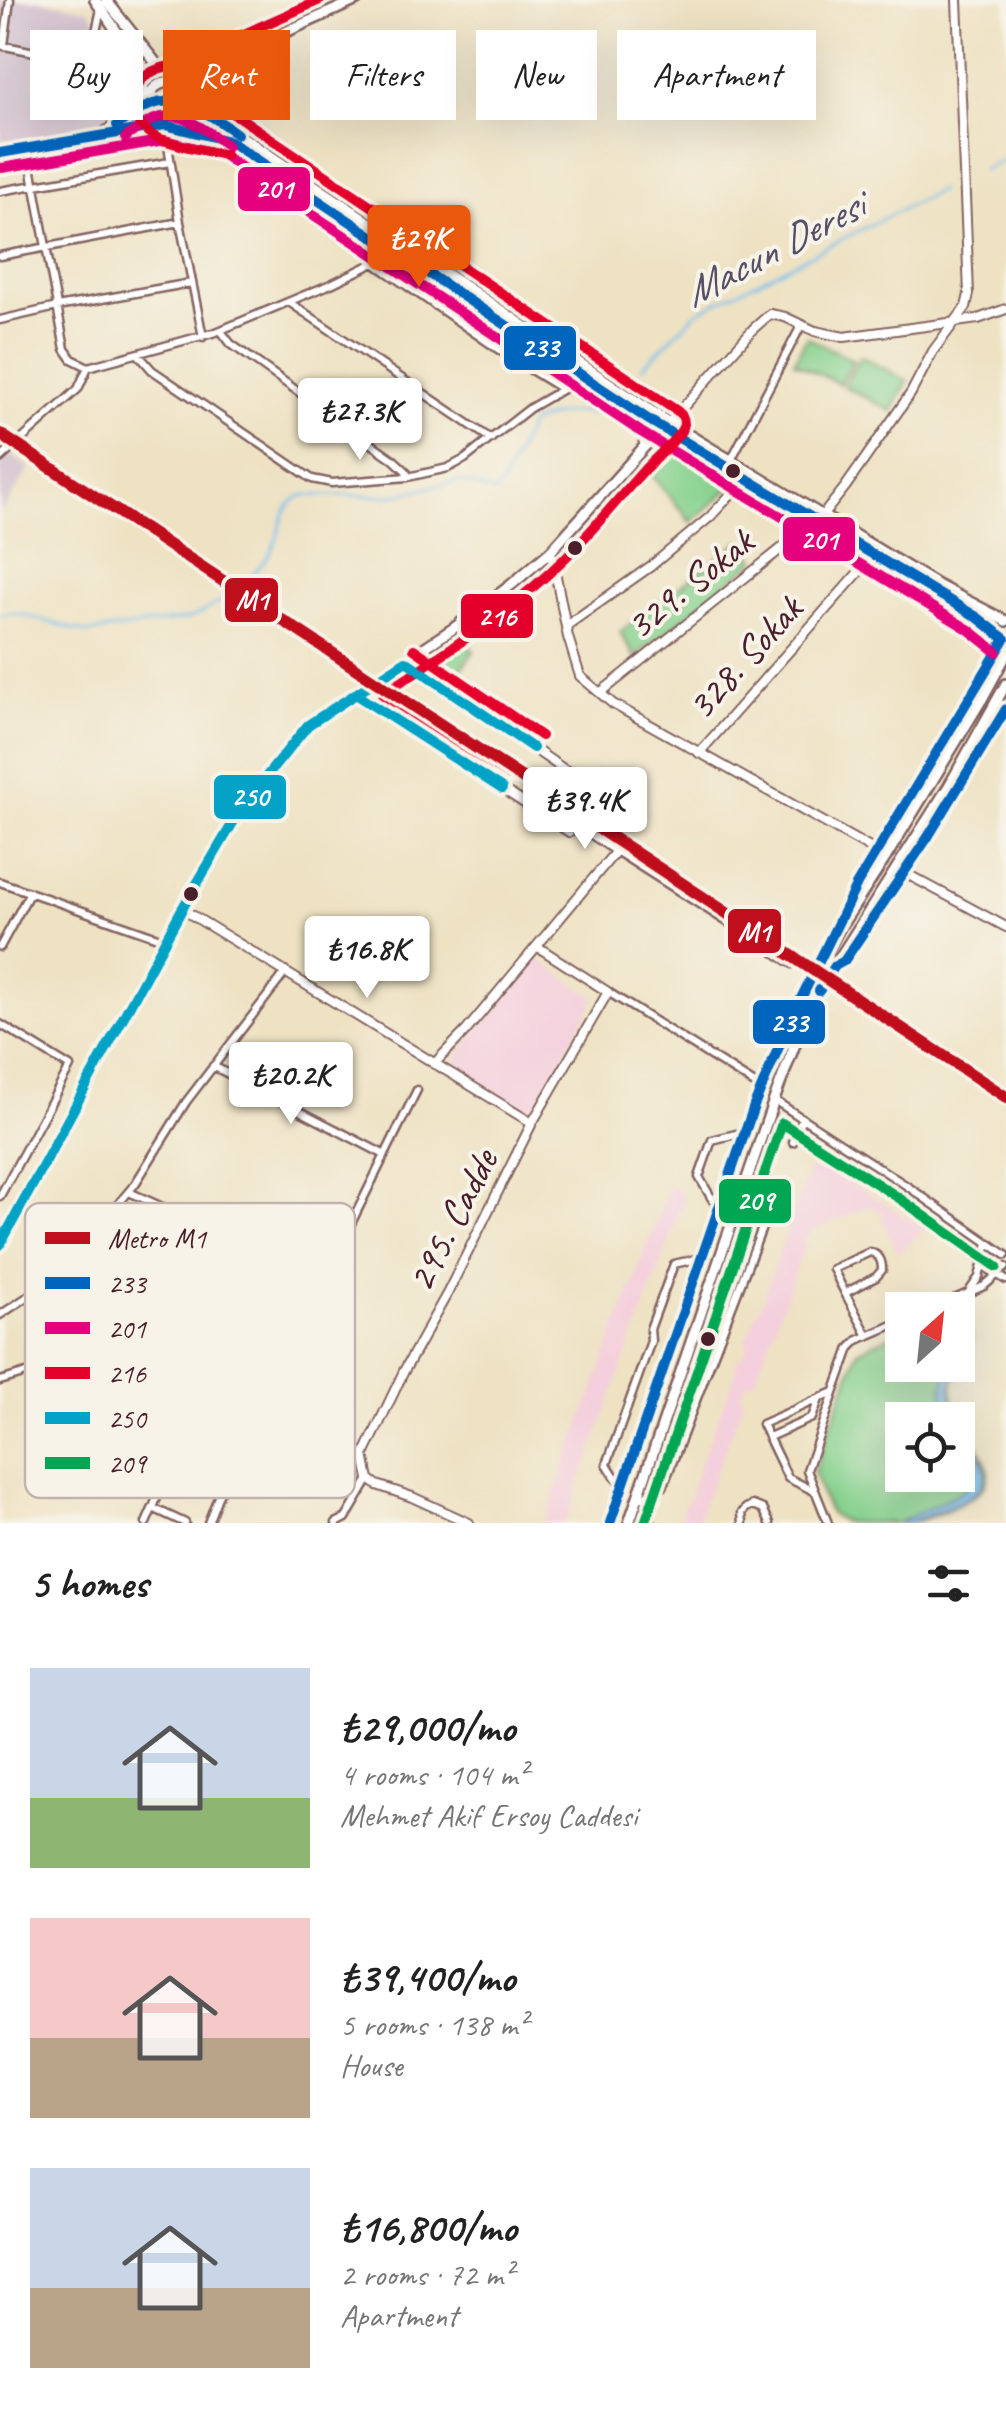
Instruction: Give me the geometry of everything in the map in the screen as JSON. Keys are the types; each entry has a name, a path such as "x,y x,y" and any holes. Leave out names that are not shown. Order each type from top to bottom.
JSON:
{"main road":[{"path":"290,30 358,0"},
{"path":"103,2 128,30"},
{"path":"103,2 117,30"},
{"path":"143,48 163,70"},
{"path":"148,106 155,86 163,82"},
{"path":"143,86 153,118 165,125 228,141 631,409 652,417"},
{"path":"96,138 148,106 163,102"},
{"path":"0,153 186,120"},
{"path":"217,120 746,479 1006,621"},
{"path":"631,409 643,432 645,446"},
{"path":"643,432 652,417"},
{"path":"0,1246 182,909 244,804 300,732 482,608 551,551 645,446 667,427"},
{"path":"610,1523 745,1132 788,1024 844,908 1006,639 731,460 667,427"},
{"path":"820,960 1006,655"},
{"path":"988,669 1006,672"},
{"path":"629,1523 797,1038 821,987 949,786 1006,684"},
{"path":"835,966 844,961 905,873 1006,709"}],"street":[{"path":"10,0 2,45 89,63 103,2"},
{"path":"956,322 969,294 957,0"},
{"path":"165,125 203,336"},
{"path":"28,150 64,349 72,360 88,368 221,330 374,262 388,246"},
{"path":"0,192 170,162"},
{"path":"0,256 180,222"},
{"path":"374,262 563,390"},
{"path":"0,320 191,283"},
{"path":"436,306 448,286"},
{"path":"289,302 492,438"},
{"path":"667,427 770,314 844,337 978,319 1006,309"},
{"name":"329. Sokak","path":"600,693 819,518 893,420 956,322"},
{"path":"731,460 802,324"},
{"path":"221,330 231,344 393,459 408,477"},
{"path":"138,354 152,370 317,481 332,483 408,477 456,464 530,408 584,377"},
{"path":"0,459 78,389 88,368"},
{"path":"566,626 710,518 746,479"},
{"path":"551,551 580,676 613,704 877,852"},
{"name":"328. Sokak","path":"699,752 874,556"},
{"path":"355,694 569,832 594,790 406,661"},
{"path":"574,822 793,964"},
{"path":"434,1064 538,947 616,851"},
{"path":"905,873 1006,927"},
{"path":"0,882 166,940"},
{"path":"0,947 30,892"},
{"path":"182,909 532,1123"},
{"path":"538,947 761,1088"},
{"path":"120,1203 186,1102 284,973"},
{"name":"295. Cadde","path":"369,1480 364,1456 404,1371 520,1153 532,1123 608,992"},
{"path":"0,1024 70,1067 0,1196"},
{"path":"214,1066 386,1156"},
{"path":"355,1217 417,1090"},
{"path":"774,1100 1006,1254"},
{"path":"793,1142 802,1118"},
{"path":"718,1208 699,1177 712,1140 745,1132"},
{"path":"636,1500 664,1487 765,1220 746,1180"},
{"path":"129,1192 154,1203"},
{"path":"968,1292 979,1277 988,1243"},
{"path":"845,1293 882,1270 877,1254 870,1252 833,1270 845,1293 868,1336"},
{"path":"622,1488 607,1464 651,1342 650,1329 674,1264 702,1258"},
{"path":"983,1266 1006,1280"},
{"path":"971,1292 1006,1267"},
{"path":"0,1315 25,1299"},
{"path":"825,1522 807,1470 850,1348 858,1340 885,1328"},
{"path":"0,1381 25,1373"},
{"path":"815,1491 788,1478 762,1424 835,1392"},
{"path":"769,1438 812,1418 820,1398"},
{"path":"336,1523 346,1518 369,1480 468,1523"},
{"path":"146,1523 157,1498"},
{"path":"208,1523 217,1498"},
{"path":"743,1523 742,1513 753,1505 763,1510 770,1523"},
{"path":"153,1508 185,1523"}],"shaded area":[{"path":"0,0 41,0 89,10 102,30 30,30 30,120 114,120 96,138 0,140"},
{"path":"0,448 30,468 0,515"},
{"path":"536,957 595,998 538,1103 525,1112 458,1068 456,1057"},
{"path":"809,1168 832,1171 925,1229 898,1253 881,1210 871,1205 807,1234 755,1380 740,1390 743,1403 699,1523 677,1523 737,1370 734,1368 749,1343 745,1341"},
{"path":"669,1186 681,1191 684,1200 565,1523 544,1523"}],"green space":[{"path":"807,337 853,360 840,384 794,362"},
{"path":"860,356 908,381 892,411 844,386"},
{"path":"662,448 709,464 732,481 727,491 691,522 644,465"},
{"path":"740,541 756,560 635,657 620,632"},
{"path":"458,637 474,651 449,685 424,666"},
{"path":"885,1338 885,1382 954,1382 954,1402 885,1402 885,1492 975,1492 975,1442 988,1472 982,1489 954,1507 913,1522 845,1522 832,1514 814,1472 858,1351"}],"water":[{"path":"953,1382 953,1402 945,1402 943,1385"},
{"path":"975,1448 985,1471 979,1490 961,1502 909,1523 898,1523 961,1492 975,1492"}],"waterway":[{"name":"Macun Deresi","path":"983,170 1006,159"},
{"name":"Macun Deresi","path":"642,368 697,312 940,190"},
{"name":"Macun Deresi","path":"0,615 24,615 87,633 187,619 221,601 252,574 274,547 289,506 304,495 391,496 459,481 495,493 530,424 560,414 603,410"}],"metro line":[{"name":"M1","path":"0,434 1006,1097"}],"transit line":[{"name":"216","path":"225,155 149,133 139,123 132,102 140,82 148,74 320,0"},
{"name":"233","path":"117,125 148,106 176,102 198,109 237,134"},
{"name":"201","path":"125,138 151,120 170,116 197,125 228,146"},
{"name":"216","path":"243,120 683,418 682,429 673,441 542,580 475,632 382,694 510,776"},
{"name":"233","path":"0,153 165,125 229,141 649,420 977,617 1005,639 857,884 788,1025 754,1106 610,1523"},
{"name":"201","path":"2,168 165,140 223,155 641,432 968,629 997,652"},
{"name":"216","path":"414,649 541,736"},
{"name":"250","path":"0,1245 182,909 244,804 308,725 406,661 533,748"},
{"name":"250","path":"355,694 502,789"},
{"name":"233","path":"819,991 835,966 844,961 928,837 1006,709"},
{"name":"209","path":"645,1523 782,1123 997,1267"}]}
